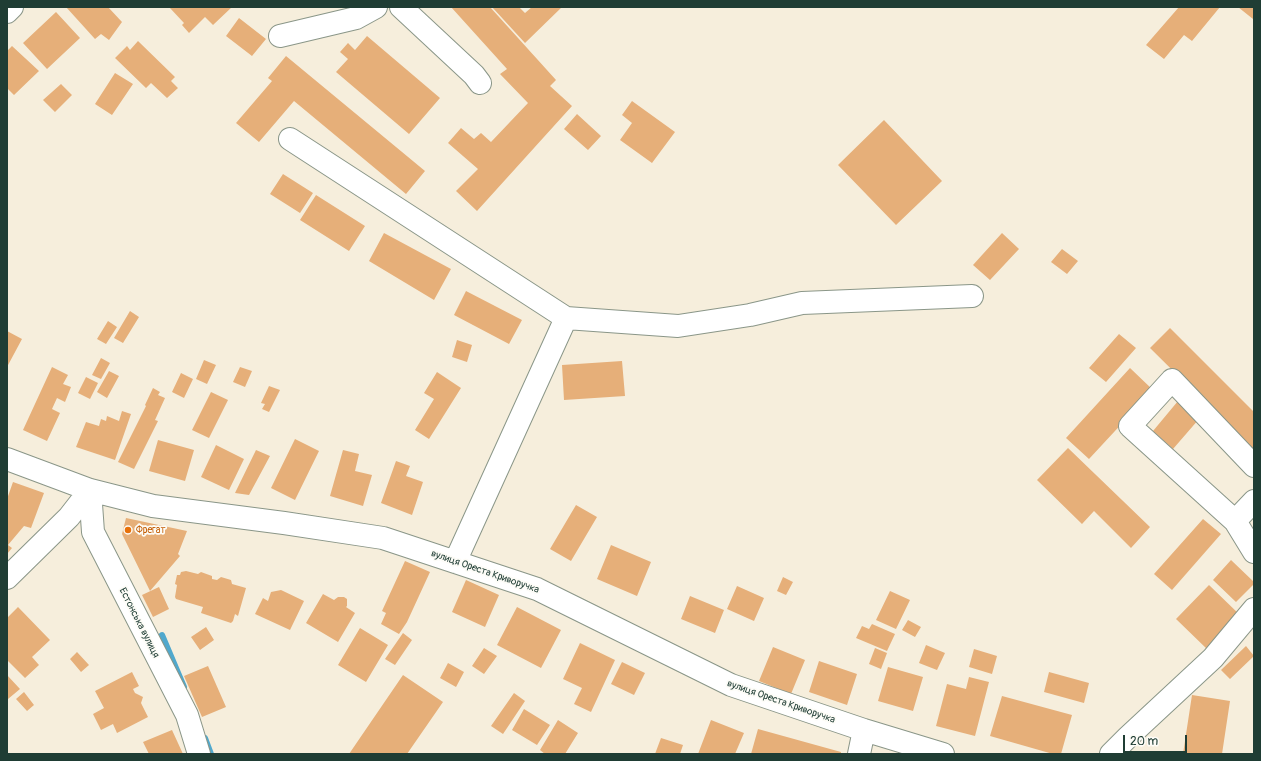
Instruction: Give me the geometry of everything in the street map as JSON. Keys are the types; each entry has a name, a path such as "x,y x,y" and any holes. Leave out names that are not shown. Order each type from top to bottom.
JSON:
{"street":[{"path":"7,12 12,7"},
{"path":"280,36 356,18 376,7"},
{"path":"402,7 474,75 480,83"},
{"path":"290,139 566,318 678,326 750,315 802,303 972,296"},
{"path":"456,562 566,318"},
{"path":"1254,466 1172,380 1130,426 1235,521 1254,552"},
{"name":"вулиця Ореста Криворучка","path":"7,459 90,490 152,506 284,522 383,538 537,589 731,685 864,730 943,754"},
{"path":"7,578 69,517 90,490"},
{"name":"Естонська вулиця","path":"90,490 92,532 187,715 199,754"},
{"path":"1235,521 1254,502"},
{"path":"1111,754 1128,736 1213,658 1254,609"},
{"path":"858,754 864,730"}],"building":[{"path":"66,7 108,7 122,22 109,40 101,34 95,39"},
{"path":"169,7 232,7 213,25 205,17 189,33 182,25 184,23"},
{"path":"451,7 490,7 556,80 550,86 572,106 477,211 456,191 478,169 448,143 461,128 474,139 481,133 491,142 528,103 500,74 507,69"},
{"path":"492,7 519,7 525,13 532,7 562,7 525,43"},
{"path":"1179,7 1220,7 1192,41 1184,35 1164,59 1146,45"},
{"path":"1238,7 1254,7 1254,18 1253,19"},
{"path":"56,12 80,38 47,69 23,43"},
{"path":"239,18 266,39 252,56 226,36"},
{"path":"367,36 440,98 409,134 336,72 348,59 340,52 348,43 355,50"},
{"path":"138,41 175,77 171,81 178,88 167,98 151,83 146,88 115,58 127,46 130,50"},
{"path":"12,46 39,71 14,95 7,88 7,51"},
{"path":"286,56 425,171 406,194 294,101 259,142 236,123 272,81 268,78"},
{"path":"115,73 133,84 112,115 95,104"},
{"path":"61,84 72,95 55,112 43,100"},
{"path":"632,101 675,132 652,163 620,140 632,123 622,115"},
{"path":"577,114 601,136 588,150 564,129"},
{"path":"884,120 942,181 896,225 838,165"},
{"path":"283,174 313,193 300,213 270,194"},
{"path":"316,195 365,226 349,251 300,220"},
{"path":"384,233 451,269 434,300 369,261"},
{"path":"1002,233 1019,249 990,280 973,265"},
{"path":"1062,249 1078,261 1067,274 1051,262"},
{"path":"466,291 522,320 509,344 454,315"},
{"path":"130,311 139,317 123,343 114,338"},
{"path":"108,321 117,327 106,344 97,339"},
{"path":"1170,328 1254,412 1254,451 1150,348"},
{"path":"7,331 22,339 7,367"},
{"path":"1119,334 1136,348 1106,382 1089,368"},
{"path":"457,340 472,345 467,362 452,357"},
{"path":"101,358 110,363 101,379 92,375"},
{"path":"204,360 216,365 207,384 196,379"},
{"path":"622,361 625,396 564,400 562,365"},
{"path":"52,367 68,375 63,384 71,387 65,402 57,398 52,409 60,413 47,441 23,430"},
{"path":"240,367 252,371 245,387 233,382"},
{"path":"1130,368 1153,390 1089,459 1066,438"},
{"path":"109,371 119,376 107,398 97,392"},
{"path":"437,372 461,388 429,439 415,430 434,399 424,393"},
{"path":"181,373 193,379 184,398 172,392"},
{"path":"86,377 98,383 90,399 78,393"},
{"path":"269,386 280,390 269,412 262,409 265,404 261,403"},
{"path":"153,388 160,392 158,395 165,398 155,420 158,421 134,469 118,462 146,406 145,405"},
{"path":"211,392 228,400 209,438 192,430"},
{"path":"1178,401 1199,419 1173,449 1153,431"},
{"path":"122,411 131,414 115,460 76,447 86,422 99,426 101,419 106,421 107,416 119,421"},
{"path":"295,439 319,451 295,500 271,488"},
{"path":"158,440 194,450 185,481 149,471"},
{"path":"216,445 244,459 229,490 201,477"},
{"path":"1068,448 1150,527 1131,548 1094,511 1082,524 1037,480"},
{"path":"256,450 270,456 249,495 235,493"},
{"path":"343,450 359,454 355,471 372,475 363,506 330,496"},
{"path":"396,461 410,466 406,476 423,482 412,515 381,503"},
{"path":"13,482 44,493 31,528 24,526 8,545 12,548 7,554 7,499"},
{"path":"576,505 597,517 571,561 550,549"},
{"path":"126,518 187,531 178,554 180,556 150,591 122,534"},
{"path":"1203,519 1221,534 1172,590 1154,574"},
{"path":"611,545 651,562 637,596 597,579"},
{"path":"1231,560 1254,582 1254,584 1236,602 1213,580"},
{"path":"405,561 430,572 407,622 399,634 381,624 386,613 382,611"},
{"path":"186,571 198,574 201,572 212,576 212,579 217,580 221,577 231,580 232,584 246,588 238,616 235,614 231,623 201,613 203,607 176,599 177,585 175,584 177,575 180,575 181,572"},
{"path":"783,577 793,582 786,595 777,591"},
{"path":"466,580 499,595 485,627 452,612"},
{"path":"1209,585 1241,616 1208,650 1176,619"},
{"path":"737,586 764,598 754,621 727,609"},
{"path":"159,587 169,609 153,617 142,595"},
{"path":"281,590 304,601 290,630 255,614 263,598 268,601 271,592"},
{"path":"890,591 910,600 896,629 876,620"},
{"path":"323,594 334,600 338,597 344,597 347,599 346,607 355,613 338,642 306,623"},
{"path":"690,596 724,610 715,633 681,619"},
{"path":"18,607 50,640 32,657 39,665 25,678 7,660 7,618"},
{"path":"517,607 561,630 541,668 497,645"},
{"path":"908,620 921,627 915,637 902,630"},
{"path":"872,624 895,634 887,651 856,638 862,626 869,629"},
{"path":"206,627 214,640 200,650 191,637"},
{"path":"360,628 388,645 366,682 338,665"},
{"path":"403,633 412,640 395,665 385,659"},
{"path":"580,643 615,660 591,712 574,704 582,688 563,679"},
{"path":"926,645 945,653 937,670 919,663"},
{"path":"1246,646 1254,656 1230,679 1221,670"},
{"path":"773,647 805,660 791,694 759,681"},
{"path":"484,648 497,656 484,674 472,666"},
{"path":"875,648 887,653 881,669 869,664"},
{"path":"974,649 997,656 992,674 969,667"},
{"path":"77,652 89,665 81,672 70,659"},
{"path":"819,661 857,674 847,705 809,692"},
{"path":"622,662 645,673 634,695 611,684"},
{"path":"448,663 464,672 456,687 440,678"},
{"path":"208,666 226,707 202,717 184,676"},
{"path":"888,667 923,677 913,711 878,701"},
{"path":"132,672 139,686 133,689 135,693 143,697 141,703 148,717 117,733 113,724 101,730 93,714 104,708 95,691"},
{"path":"1049,672 1089,683 1084,703 1044,692"},
{"path":"7,675 20,689 8,699 7,698"},
{"path":"403,675 443,702 407,754 349,754"},
{"path":"969,677 989,682 975,736 936,726 947,684 966,689"},
{"path":"24,692 34,705 27,711 16,699"},
{"path":"514,693 525,701 503,734 491,726"},
{"path":"1192,695 1230,701 1222,754 1183,754"},
{"path":"1002,696 1072,715 1061,754 1053,754 990,736"},
{"path":"524,709 550,725 537,745 512,730"},
{"path":"558,720 578,733 565,754 545,754 540,750"},
{"path":"711,720 744,733 735,754 698,754"},
{"path":"758,729 841,752 841,754 751,754"},
{"path":"172,730 183,754 149,754 143,742"},
{"path":"661,738 683,745 680,754 655,754"}],"waterway":[{"path":"162,635 184,687"},
{"path":"205,738 211,754"}],"place":[{"name":"Фрегат","path":"128,530"}]}
